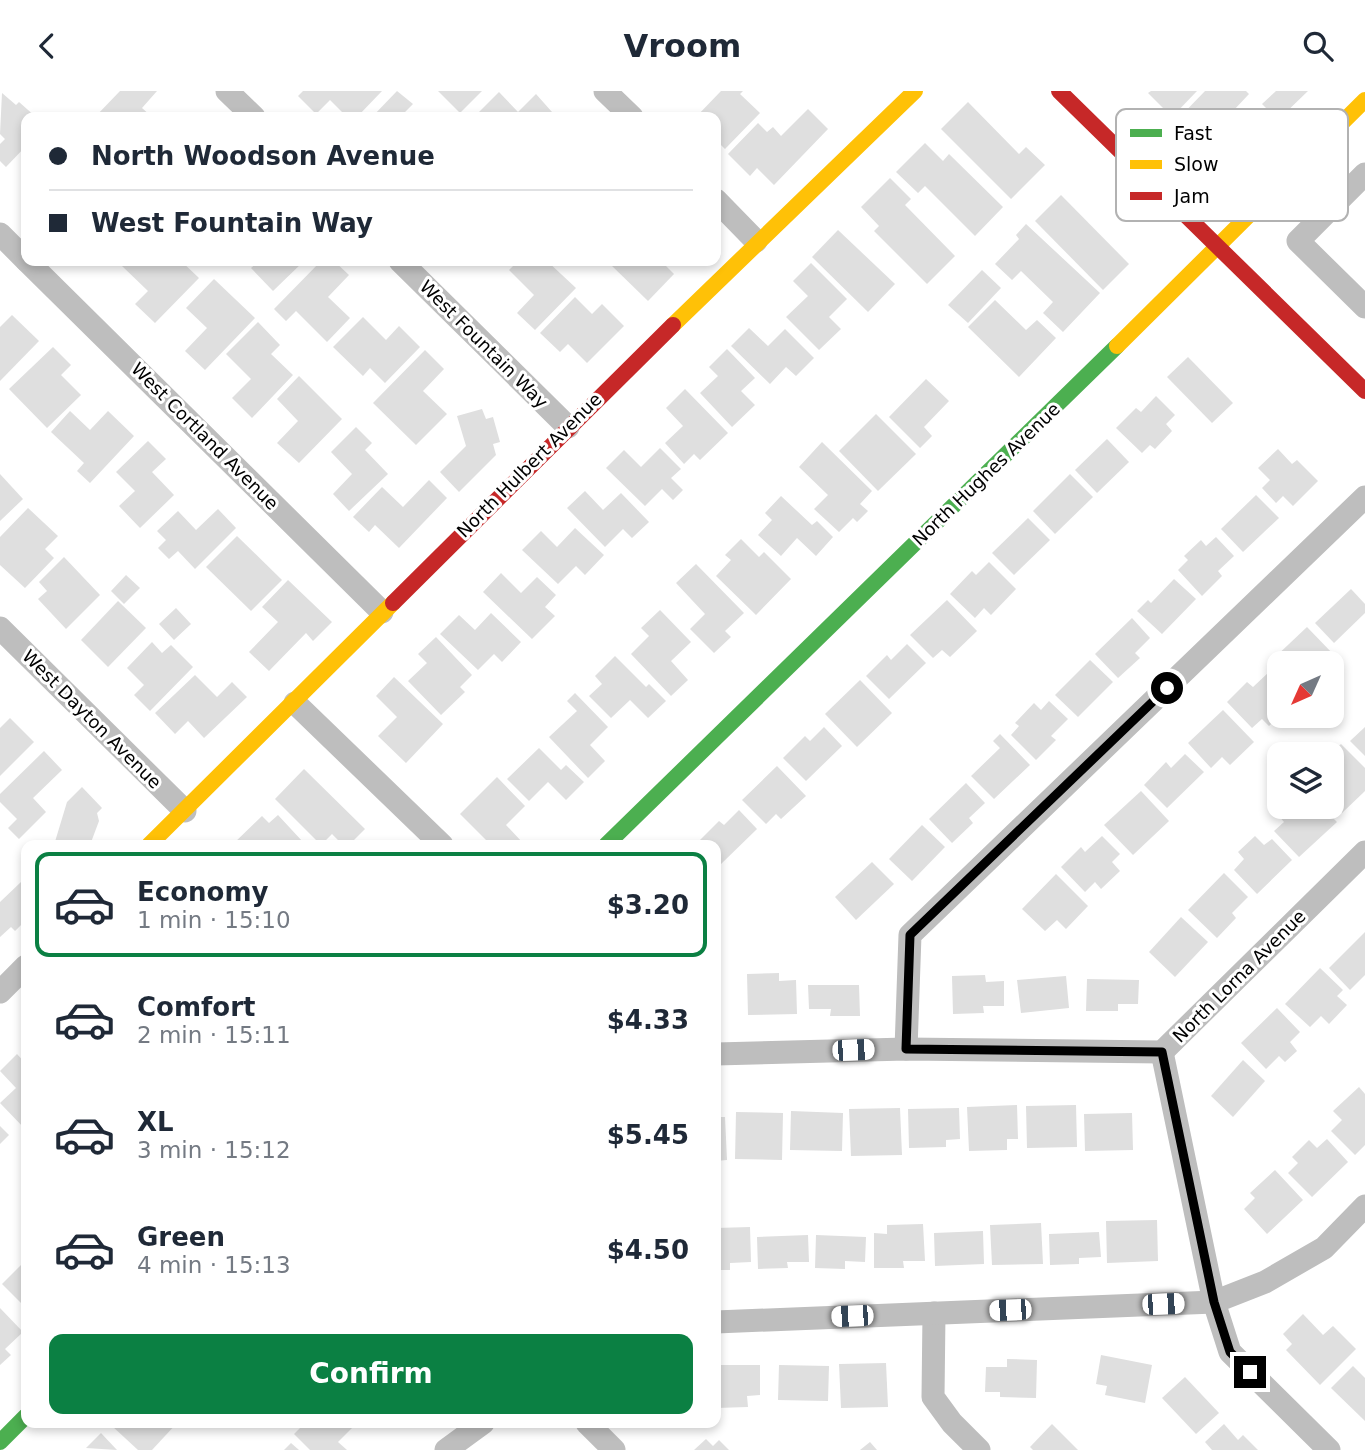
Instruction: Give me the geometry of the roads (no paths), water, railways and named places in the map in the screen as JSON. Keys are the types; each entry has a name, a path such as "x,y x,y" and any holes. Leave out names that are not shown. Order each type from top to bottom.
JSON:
{"street":[{"path":"228,91 249,112"},
{"path":"605,91 627,112"},
{"name":"North Hulbert Avenue","path":"154,840 295,703 382,612 756,240 915,91"},
{"path":"1059,91 1116,146"},
{"name":"North Hughes Avenue","path":"1348,117 1365,100"},
{"path":"1348,191 1365,174"},
{"path":"721,205 756,240"},
{"path":"1194,221 1365,391"},
{"name":"North Hughes Avenue","path":"611,840 1245,221"},
{"path":"1318,221 1298,241 1365,307"},
{"name":"West Cortland Avenue","path":"0,234 21,254"},
{"name":"West Cortland Avenue","path":"33,266 382,612"},
{"name":"West Fountain Way","path":"405,266 568,426"},
{"path":"906,1049 910,935 1365,497"},
{"name":"West Dayton Avenue","path":"0,628 185,811"},
{"path":"295,703 437,840"},
{"name":"North Lorna Avenue","path":"721,1053 906,1049 1162,1052 1365,852"},
{"path":"0,992 21,971"},
{"path":"1162,1052 1214,1302 1230,1352 1329,1450"},
{"path":"721,1322 1214,1302 1265,1282 1324,1248 1365,1206"},
{"path":"934,1313 933,1397 952,1423 979,1450"},
{"path":"0,1441 21,1421"},
{"path":"446,1450 476,1428"},
{"path":"592,1428 614,1450"}]}
